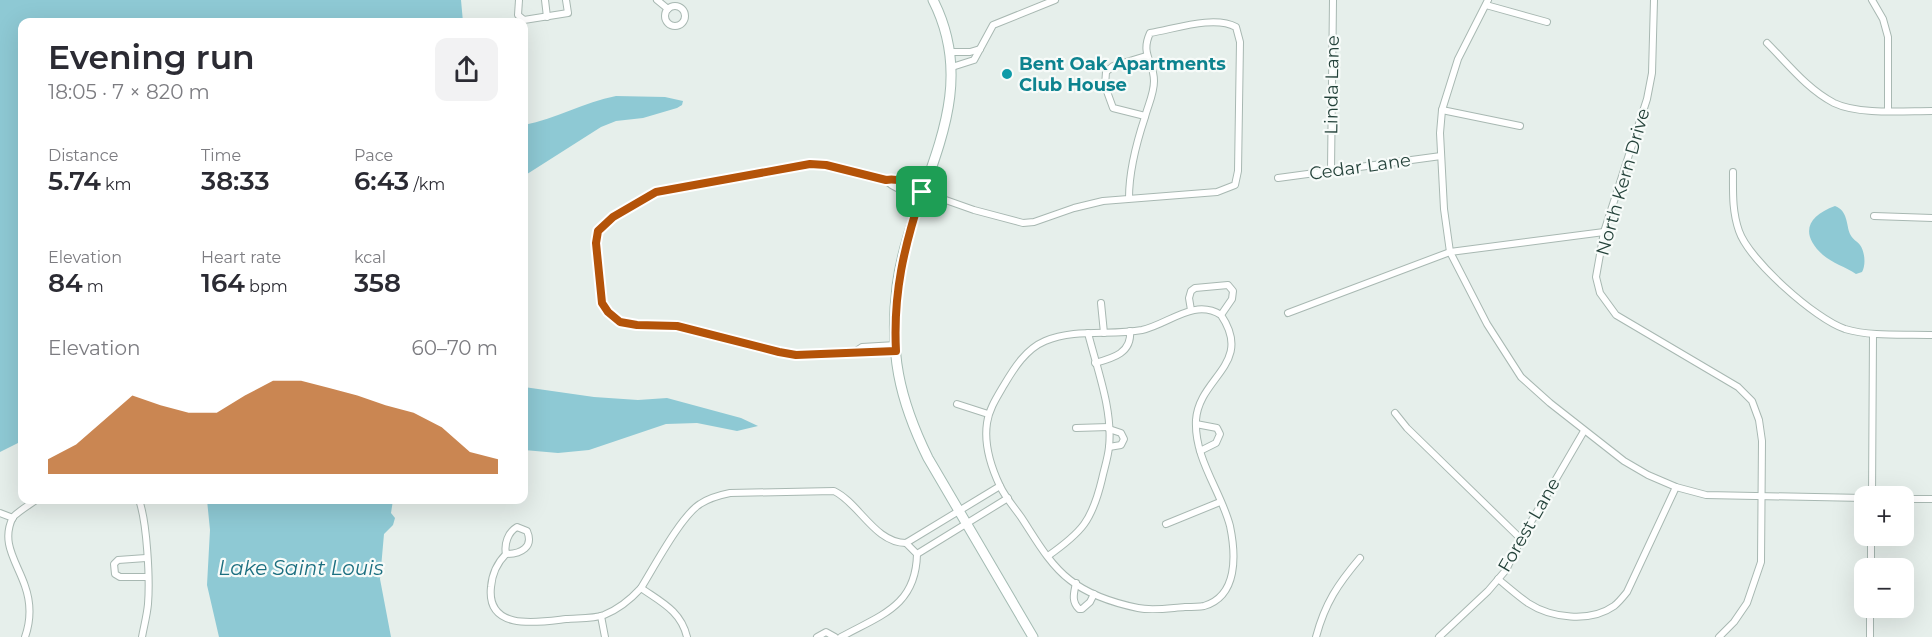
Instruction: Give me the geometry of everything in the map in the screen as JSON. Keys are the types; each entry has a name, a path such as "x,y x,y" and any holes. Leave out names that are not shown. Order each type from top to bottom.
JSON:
{"main road":[{"path":"933,0 951,52 950,103 946,122 912,224 897,285 898,380 913,427 927,458 1033,637"}],"street":[{"path":"519,0 518,15 522,18"},
{"path":"545,0 547,16"},
{"path":"528,19 568,13 566,0"},
{"path":"657,0 668,9"},
{"path":"952,68 974,60 993,25 1055,0"},
{"name":"Linda Lane","path":"1331,170 1333,0"},
{"name":"North Kern Drive","path":"1654,0 1652,73 1647,99 1604,232 1596,277 1600,293 1616,315 1738,387 1752,402 1759,420 1762,441 1761,562 1751,595 1734,622 1719,637"},
{"path":"1872,0 1883,19 1888,37 1888,111"},
{"path":"1547,22 1487,3 1458,59 1442,110 1441,156 1444,208 1450,252 1486,324 1521,377 1584,431 1648,475 1676,487 1706,495 1854,498"},
{"path":"896,348 862,347 856,351 796,355 677,326 637,325 620,322 608,312 602,303 596,243 598,231 613,217 656,192 810,164 826,165 886,180 892,179 916,186 922,192 974,210 1023,223 1034,222 1074,208 1129,198 1217,192 1235,186 1238,171 1240,42 1236,27 1226,22 1213,22 1150,33 1145,44 1146,56 1155,80 1129,173 1129,198"},
{"path":"1767,43 1812,88 1835,104 1856,109 1932,111"},
{"path":"951,52 970,52 980,49"},
{"path":"1145,116 1113,108 1105,86 1106,72 1113,66 1146,56"},
{"path":"1442,110 1520,126"},
{"name":"Cedar Lane","path":"1278,178 1441,156"},
{"path":"1733,172 1733,205 1739,232 1749,249 1775,278 1826,321 1846,329 1873,334 1932,335"},
{"path":"1874,216 1932,218"},
{"path":"1288,313 1450,252 1604,232"},
{"path":"1191,310 1189,298 1191,291 1195,288 1228,285 1233,291 1232,299 1221,315"},
{"path":"1101,303 1104,333"},
{"path":"1205,309 1221,315 1230,328 1232,342 1230,357 1204,397 1196,417 1196,424 1200,451 1229,525 1234,550 1232,576 1223,596 1203,606 1144,609 1120,604 1076,584 1048,556 1000,486 988,449 986,435 988,414 1014,368 1029,352 1044,341 1062,336 1104,333 1145,330 1191,310 1205,309"},
{"path":"1095,363 1112,358 1126,350 1129,346 1130,331"},
{"path":"1048,556 1072,539 1088,520 1097,501 1109,447 1108,412 1088,333"},
{"path":"1872,486 1873,334"},
{"path":"957,404 988,414"},
{"path":"1395,413 1407,428 1521,539"},
{"path":"1196,424 1216,429 1220,434 1216,443 1200,451"},
{"path":"1076,428 1109,428 1120,434 1124,439 1121,446 1109,447"},
{"name":"Forest Lane","path":"1439,637 1488,591 1506,570 1521,539 1584,431"},
{"path":"506,554 513,554 526,548 530,536 527,531 523,528 514,529 506,542 506,554 493,575 490,591 494,606 502,616 514,622 528,623 601,616 618,609 632,598 641,588 689,513 700,503 716,496 730,493 834,491 846,496 886,537 899,543 906,543 1000,486"},
{"path":"1498,579 1529,604 1548,613 1573,616 1594,615 1614,606 1626,592 1676,487"},
{"path":"917,554 1008,498"},
{"path":"1914,499 1932,499"},
{"path":"1166,524 1220,502"},
{"path":"26,637 30,605 24,585 7,552 2,534 13,518 31,504"},
{"path":"140,504 143,511 148,577 148,604 142,637"},
{"path":"0,513 13,518"},
{"path":"906,543 917,554"},
{"path":"841,637 885,613 904,599 914,578 917,554"},
{"path":"146,558 118,560 114,564 115,574 120,577 148,577"},
{"path":"1316,637 1327,603 1339,582 1360,558"},
{"path":"1076,584 1073,596 1079,609 1090,602 1094,594"},
{"path":"641,588 674,610 683,622 687,637"},
{"path":"601,616 605,637"},
{"path":"1870,618 1870,637"},
{"path":"817,637 826,632 835,637"}],"water":[{"path":"0,0 461,0 463,18 18,18 18,443 0,452"},
{"path":"616,96 665,97 683,101 682,105 677,108 643,118 616,121 601,127 528,173 528,124"},
{"path":"1835,206 1844,214 1852,238 1862,248 1864,262 1862,272 1856,274 1823,255 1811,239 1809,232 1813,220"},
{"path":"528,388 594,397 638,400 667,398 741,418 758,426 737,431 697,423 666,424 589,450 558,453 528,450"},
{"name":"Lake Saint Louis","path":"207,504 392,504 391,513 395,518 393,525 384,534 380,579 391,637 219,637 207,585 210,530"}],"place":[{"name":"Bent Oak Apartments Club House","path":"1007,74"}],"route":[{"path":"810,164 826,165 886,180 892,179 916,186 922,192 897,285 896,351 796,355 677,326 637,325 620,322 608,312 602,303 596,248 598,231 613,217 656,192 810,164"}]}
